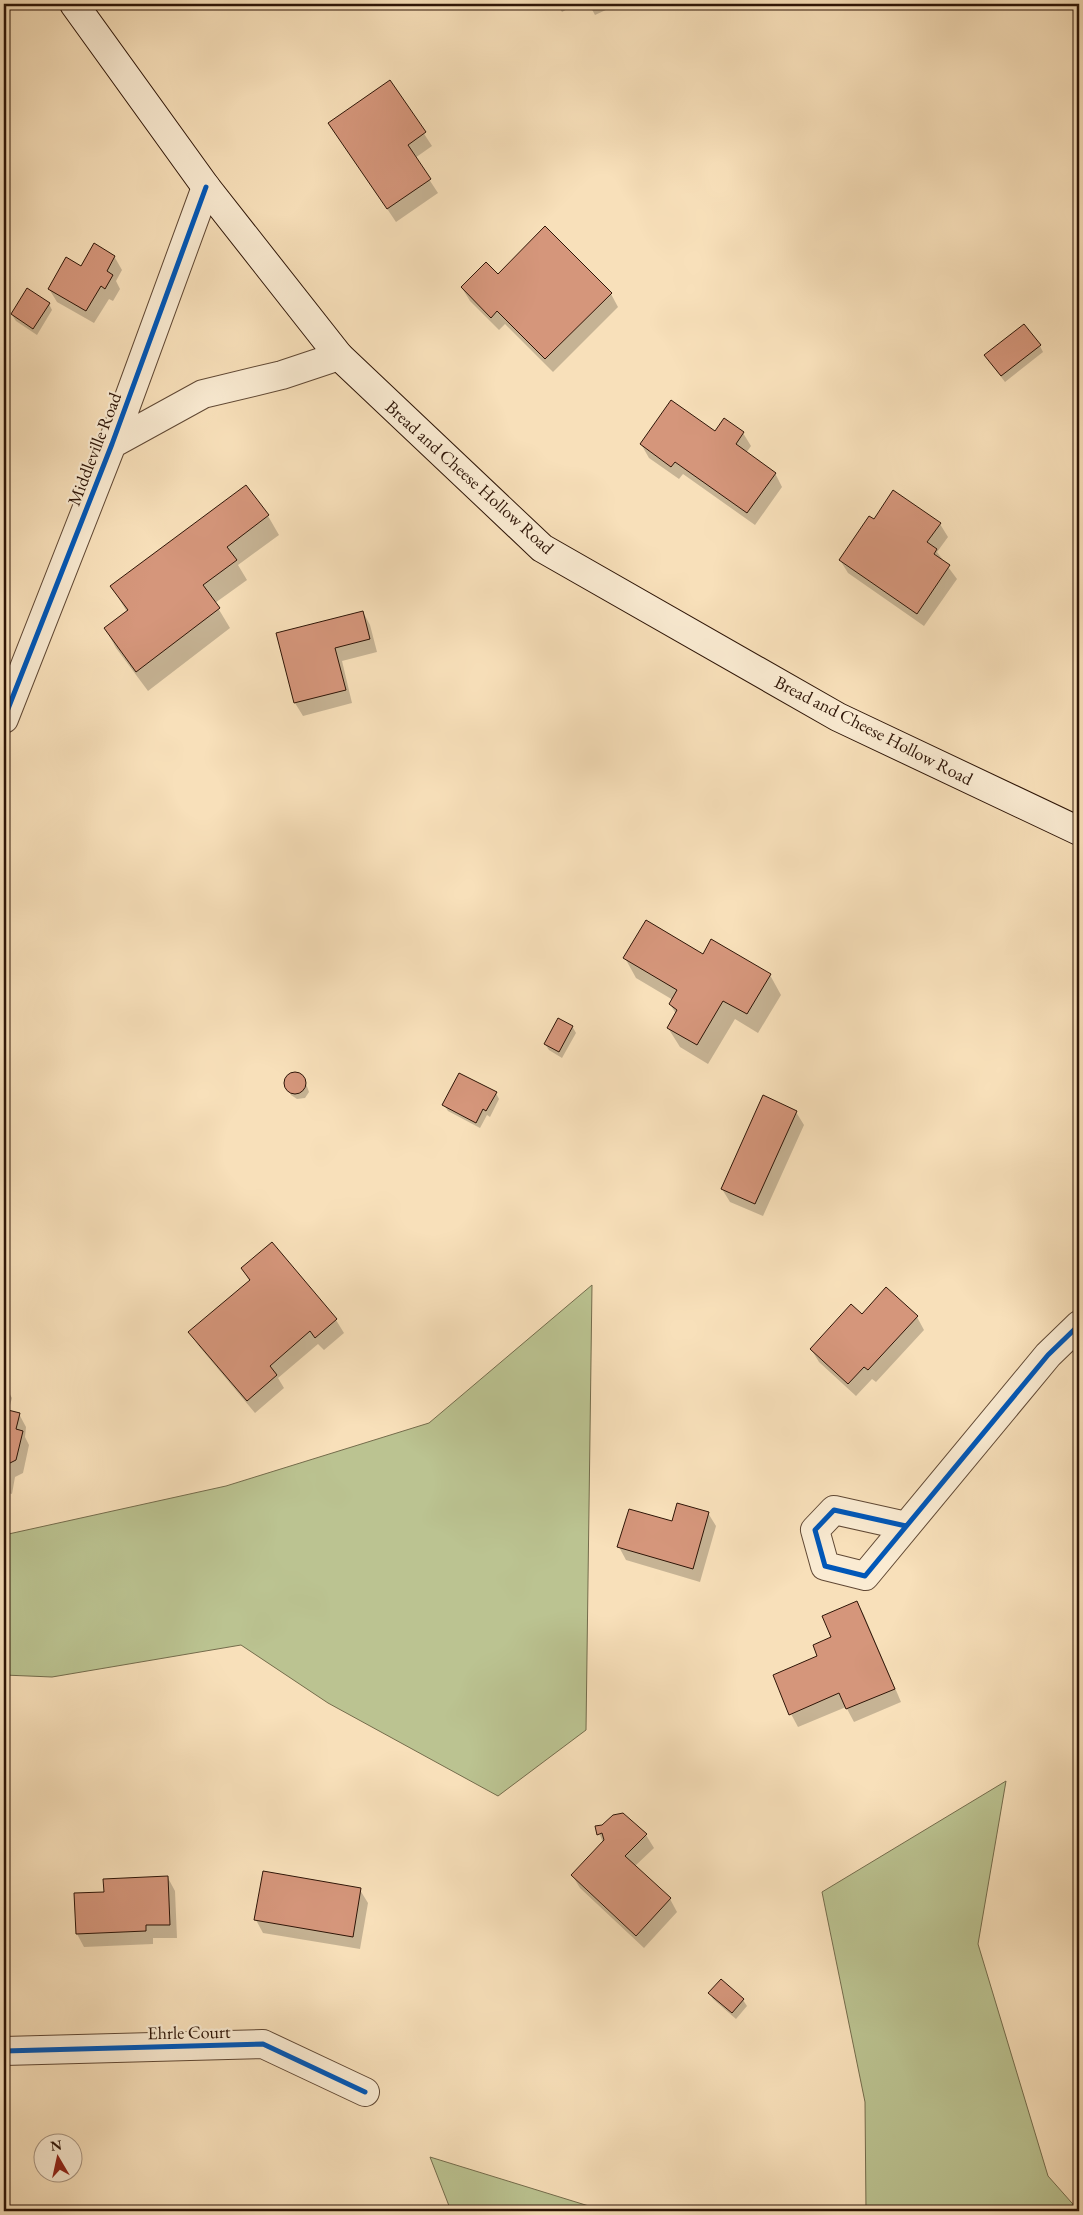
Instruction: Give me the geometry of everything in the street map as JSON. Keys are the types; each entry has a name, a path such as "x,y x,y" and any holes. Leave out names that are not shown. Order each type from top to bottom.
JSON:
{"street":[{"name":"Bread and Cheese Hollow Road","path":"74,4 206,187 339,356 542,548 838,716 1079,831"},
{"name":"Middleville Road","path":"4,719 112,444 206,187"},
{"path":"112,444 203,394 282,374 339,356"},
{"path":"906,1526 1048,1355 1079,1325"},
{"name":"Ehrle Court","path":"4,2050 263,2044 365,2092"}],"green space":[{"path":"592,1285 586,1730 498,1796 328,1703 241,1645 52,1677 4,1675 4,1535 226,1486 429,1423"},
{"path":"1006,1781 978,1944 1048,2176 1079,2211 866,2211 865,2102 822,1892"},
{"path":"430,2157 605,2211 451,2211"}],"building":[{"path":"390,80 426,132 408,145 431,179 387,209 328,123"},
{"path":"545,226 612,293 545,359 497,311 491,318 461,287 486,262 498,274"},
{"path":"94,243 115,256 107,271 113,275 105,289 101,286 86,311 48,289 66,257 81,266"},
{"path":"27,288 50,303 33,329 11,314"},
{"path":"1024,324 1041,345 1001,376 984,355"},
{"path":"671,400 715,431 724,418 744,432 736,444 776,473 747,513 675,462 671,467 640,444"},
{"path":"246,485 269,515 227,547 237,560 203,585 220,608 136,672 104,628 128,610 110,586"},
{"path":"893,490 941,523 927,542 937,549 934,554 950,565 917,614 839,560 869,516 874,519"},
{"path":"363,611 370,639 335,648 346,690 294,703 276,633"},
{"path":"646,920 703,954 711,939 771,974 747,1014 723,1001 697,1045 667,1028 677,1010 669,1004 677,990 623,958"},
{"path":"558,1018 573,1026 559,1052 544,1044"},
{"path":"295,1072 303,1075 306,1083 303,1091 295,1094 287,1091 284,1083 287,1075"},
{"path":"459,1073 497,1092 486,1111 483,1109 476,1123 442,1105"},
{"path":"763,1095 797,1111 755,1204 721,1189"},
{"path":"272,1242 337,1319 315,1338 310,1331 270,1366 277,1375 247,1401 188,1332 250,1280 241,1268"},
{"path":"886,1287 918,1316 868,1370 864,1367 848,1384 810,1349 851,1304 862,1314"},
{"path":"4,1409 20,1413 16,1429 23,1431 16,1460 8,1464 5,1481"},
{"path":"677,1503 709,1512 693,1569 617,1547 629,1509 672,1521"},
{"path":"857,1601 895,1689 846,1709 839,1693 789,1715 773,1675 817,1656 813,1645 831,1637 822,1616"},
{"path":"623,1813 647,1834 625,1856 671,1898 636,1936 571,1875 604,1840 602,1833 597,1835 595,1826 602,1825 613,1815"},
{"path":"263,1871 361,1888 353,1937 254,1920"},
{"path":"168,1876 170,1925 146,1925 146,1931 76,1934 74,1893 104,1892 103,1879"},
{"path":"721,1979 744,1999 732,2013 708,1993"}],"cycle path":[{"path":"4,719 112,444 206,187"},
{"path":"906,1526 834,1510 815,1530 825,1566 865,1576 1048,1355 1079,1325"},
{"path":"4,2051 263,2044 365,2092"}]}
